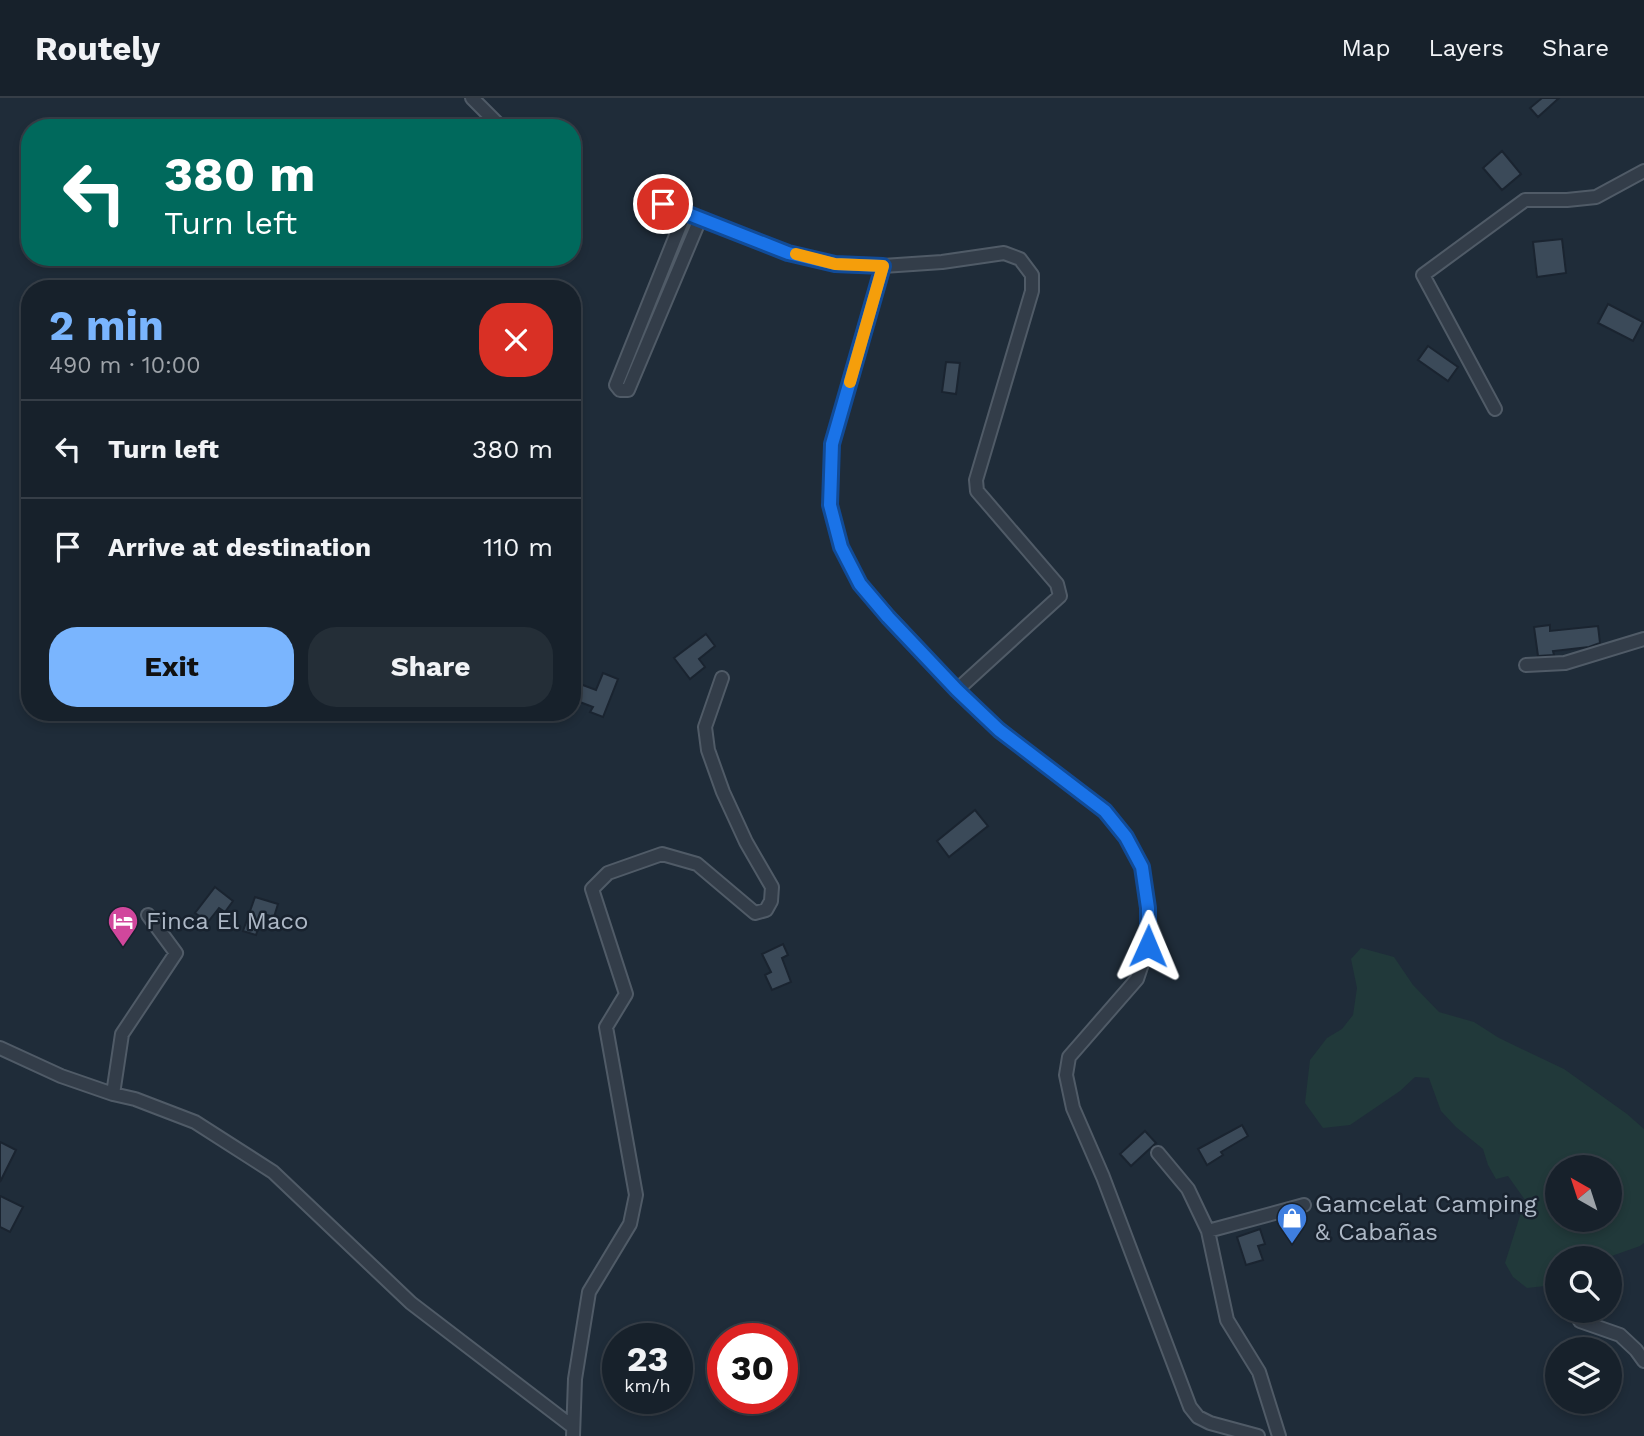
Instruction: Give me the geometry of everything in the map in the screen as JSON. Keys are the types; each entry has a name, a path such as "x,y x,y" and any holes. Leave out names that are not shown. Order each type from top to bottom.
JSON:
{"street":[{"path":"472,98 493,119"},
{"path":"1495,409 1423,275 1525,200 1596,197 1644,172"},
{"path":"663,204 788,253 835,264 883,266 942,262 1004,253 1020,259 1032,275 1032,291 976,480 978,491 1057,584 1059,596 957,690"},
{"path":"685,213 616,385 620,390 628,390 700,219"},
{"path":"883,266 832,444 830,505 841,547 860,584 888,617 999,730 1105,811 1126,837 1142,867 1148,908 1148,946 1137,979 1069,1057 1066,1075 1073,1108 1103,1177 1190,1407 1198,1417 1210,1423 1258,1436"},
{"path":"1526,665 1566,663 1644,639"},
{"path":"573,1432 575,1379 589,1293 630,1224 636,1195 606,1027 626,994 592,889 608,873 662,854 697,864 755,913 766,910 771,901 772,887 746,842 708,750 705,727 722,678"},
{"path":"113,1094 122,1034 176,953 148,915"},
{"path":"0,1048 61,1076 135,1099 195,1122 273,1172 411,1304 573,1432"},
{"path":"1158,1153 1188,1189 1208,1231 1227,1320 1259,1372 1279,1436"},
{"path":"1208,1231 1304,1205"},
{"path":"1586,1323 1620,1335 1644,1361"}],"green space":[{"path":"1361,948 1394,957 1413,985 1439,1012 1474,1022 1499,1038 1564,1069 1644,1129 1644,1243 1622,1252 1622,1246 1545,1246 1545,1286 1527,1288 1513,1277 1505,1263 1525,1200 1508,1176 1496,1179 1483,1149 1441,1111 1429,1078 1415,1077 1400,1091 1350,1125 1323,1128 1305,1103 1310,1060 1327,1038 1342,1029 1353,1015 1357,988 1351,959"}],"building":[{"path":"1542,98 1559,98 1538,117 1530,108"},
{"path":"1502,151 1521,174 1502,190 1483,168"},
{"path":"1562,239 1566,273 1537,277 1533,242"},
{"path":"1608,304 1643,322 1633,341 1598,323"},
{"path":"1428,346 1458,367 1448,381 1418,360"},
{"path":"946,362 960,363 956,394 942,392"},
{"path":"1550,625 1550,631 1598,626 1600,643 1553,651 1554,655 1538,656 1534,627"},
{"path":"706,634 715,646 699,659 705,667 690,679 674,658"},
{"path":"603,673 618,679 603,717 590,712 593,707 581,702 581,684 596,690"},
{"path":"975,810 988,826 949,857 937,841"},
{"path":"215,887 233,901 225,912 219,908 208,922 195,913"},
{"path":"255,897 278,904 274,917 263,914 256,935 243,931"},
{"path":"783,944 788,955 782,958 791,982 772,990 765,975 771,972 762,954"},
{"path":"1242,1125 1248,1136 1221,1152 1223,1155 1207,1165 1198,1149"},
{"path":"1145,1131 1156,1143 1131,1166 1120,1154"},
{"path":"0,1142 16,1150 0,1182"},
{"path":"0,1196 23,1207 10,1232 0,1227"},
{"path":"1260,1229 1265,1244 1258,1246 1263,1260 1246,1265 1237,1237"}],"slow traffic":[{"path":"796,254 835,264 883,266 850,382"}],"place":[{"name":"Finca El Maco","path":"123,948"},
{"name":"Gamcelat Camping & Cabañas","path":"1292,1245"}],"route":[{"path":"663,204 788,253 835,264 883,266 832,444 830,505 841,547 860,584 957,690 999,730 1105,811 1126,837 1142,867 1148,908 1148,946"}]}
